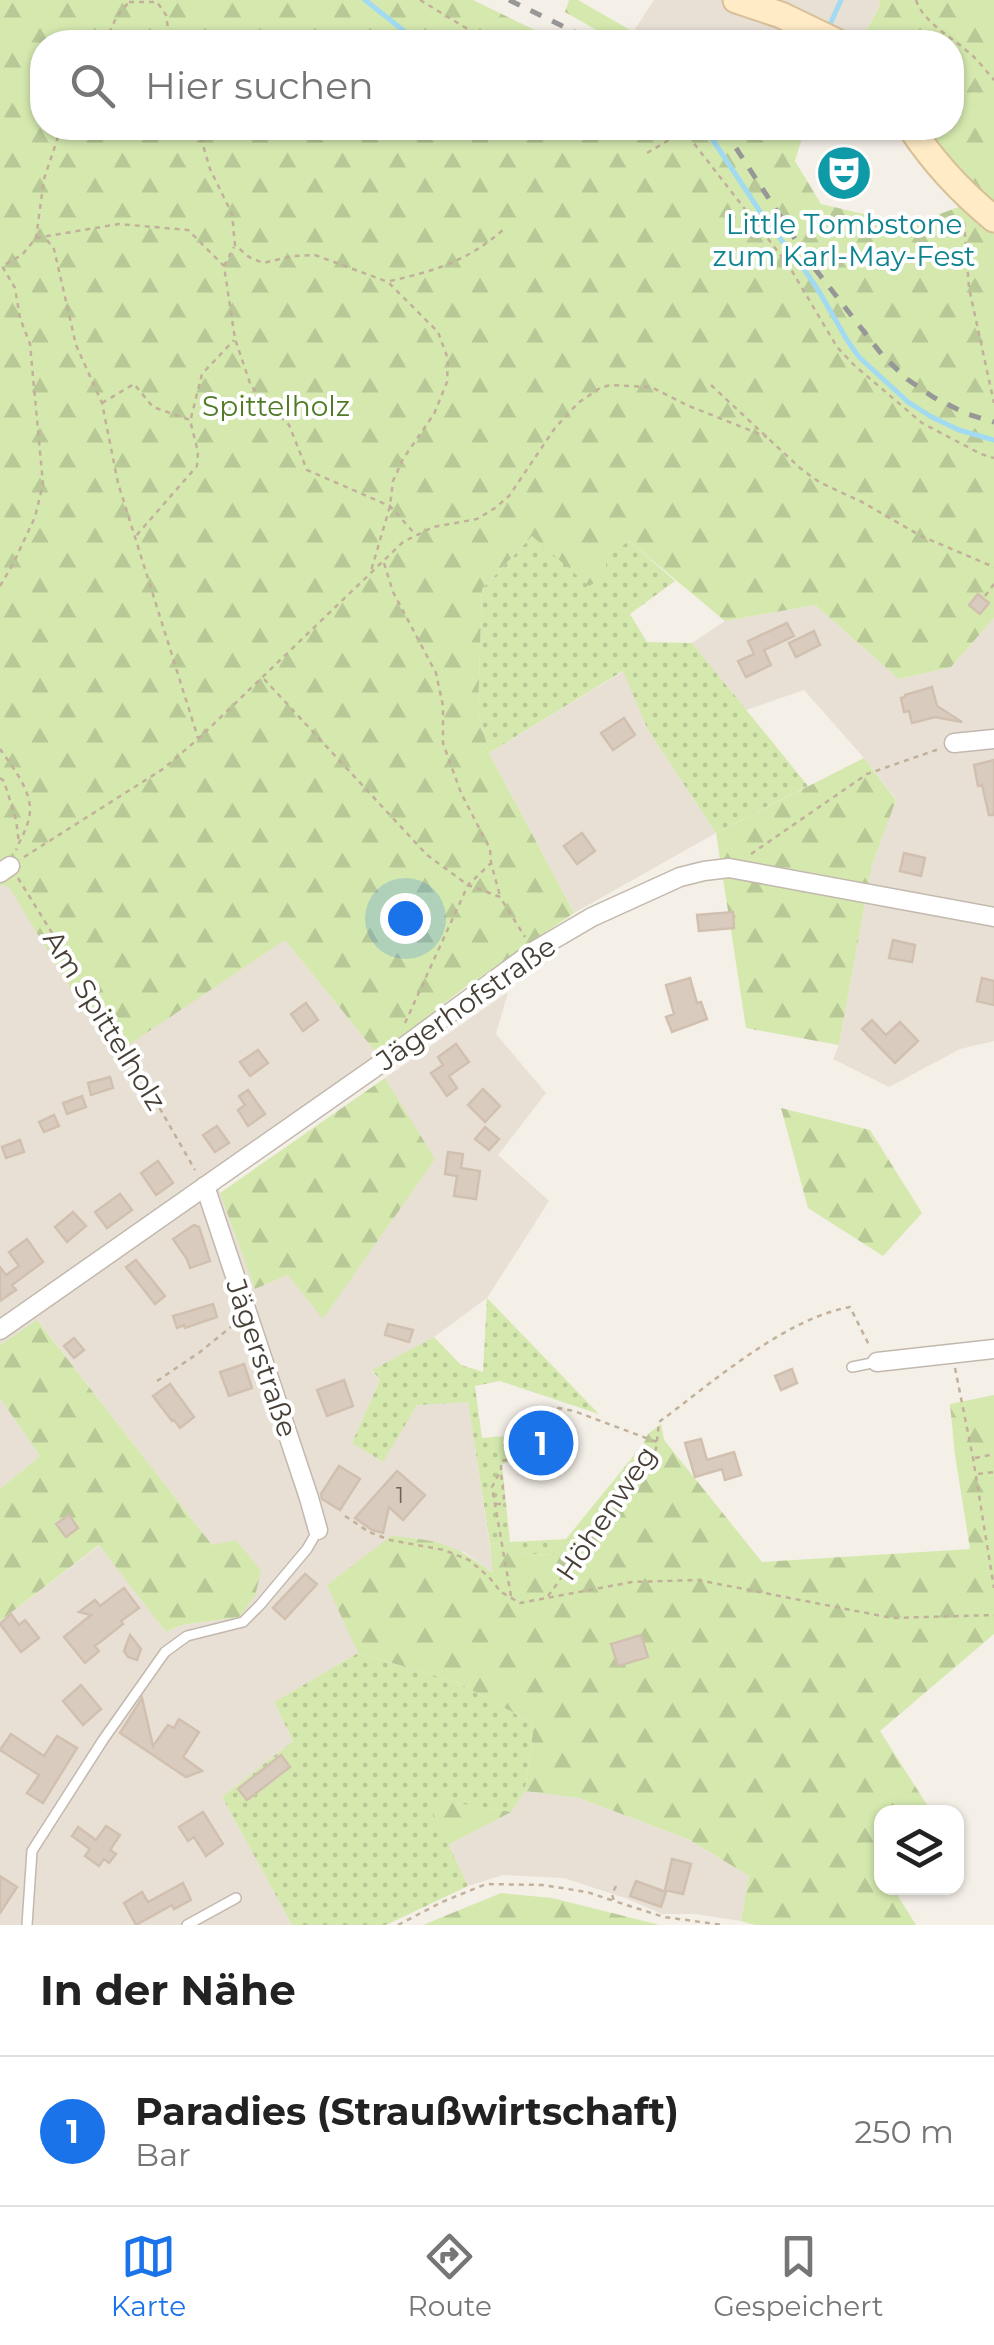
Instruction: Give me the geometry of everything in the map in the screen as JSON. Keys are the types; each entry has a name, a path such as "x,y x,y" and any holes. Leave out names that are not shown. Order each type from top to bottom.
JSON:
{"street":[{"path":"736,0 812,30"},
{"path":"918,140 962,192 994,219"},
{"path":"954,744 994,738"},
{"name":"Jägerhofstraße","path":"0,1330 390,1058 534,951 592,917 680,877 729,868 994,917"},
{"name":"Jägerstraße","path":"205,1186 318,1530"},
{"path":"877,1362 994,1348"}],"lane":[{"path":"852,1367 877,1362"},
{"path":"27,1925 32,1851 165,1652 187,1636 243,1622 318,1530"},
{"path":"188,1925 236,1898"}],"path":[{"path":"420,0 469,30"},
{"path":"916,0 940,30"},
{"path":"111,30 129,1 157,2 166,15 168,30"},
{"path":"964,50 994,80"},
{"path":"0,586 35,517 43,484 30,344 15,288 1,265 22,255 36,238 44,179 57,140"},
{"path":"202,140 210,169 232,214 235,245 224,266 235,340 251,386 289,425 306,470 390,506 416,535"},
{"path":"647,153 667,140"},
{"path":"692,140 789,266 838,347 854,365 922,423 994,458"},
{"path":"962,192 970,288 994,402"},
{"path":"36,238 119,224 188,230 224,266"},
{"path":"388,282 437,270 488,243 504,228"},
{"path":"46,238 54,248 76,345 102,403 118,482 198,739"},
{"path":"235,245 264,263 315,255 388,282 438,332 448,359 447,382 434,414 393,481 390,506 370,575"},
{"path":"134,538 196,466 198,452 190,420 202,374 235,340"},
{"path":"102,403 134,384 153,408 190,420"},
{"path":"711,385 819,482 921,536 994,567"},
{"path":"5,869 164,769 403,542 432,528 477,519 509,496 555,428 578,402 600,388 652,387 688,406 767,437"},
{"path":"384,561 394,592 436,673 443,706 443,742 461,792 490,849 500,897 534,951"},
{"path":"985,596 994,584"},
{"path":"263,678 427,855 468,885 500,897"},
{"path":"729,868 867,774 954,744"},
{"path":"0,749 19,776 30,815 5,869"},
{"path":"0,778 16,820 19,843"},
{"path":"405,1022 468,885 490,863"},
{"name":"Am Spittelholz","path":"5,869 151,1094 205,1186"},
{"name":"Höhenweg","path":"511,1598 520,1603 548,1598 656,1450 659,1422 752,1353 832,1310 850,1307 877,1362"},
{"path":"157,1381 248,1314"},
{"path":"952,1352 994,1588"},
{"path":"495,1504 501,1504 504,1498 501,1461 524,1458 526,1431 541,1414 554,1407 657,1442"},
{"path":"973,1458 994,1454"},
{"path":"501,1470 492,1487 511,1598"},
{"path":"976,1474 994,1472"},
{"path":"345,1516 390,1540 430,1546 469,1560 511,1598"},
{"path":"548,1598 632,1582 698,1580 892,1618 994,1615"},
{"path":"398,1925 486,1884 542,1885 586,1892 664,1917 722,1925"},
{"path":"614,1901 616,1886"}],"shaded area":[{"path":"654,0 879,0 880,4 866,30 634,30"},
{"path":"815,605 899,679 951,667 994,618 994,1041 960,1049 889,1087 833,1059 839,1045 872,865 896,799 804,690 746,710 692,643 725,621"},
{"path":"624,671 648,730 716,833 574,913 489,753"},
{"path":"0,885 285,940 378,1055 212,1170 255,1289 288,1275 434,1159 385,1078 508,992 496,1034 546,1093 498,1155 549,1201 487,1298 434,1337 372,1371 380,1380 352,1443 417,1405 468,1401 494,1573 464,1552 328,1585 358,1653 274,1702 293,1741 222,1797 292,1925 0,1925 0,1621 100,1545 166,1632 182,1625 239,1617 212,1545 38,1321 0,1345"},
{"path":"0,1398 40,1456 0,1489"},
{"path":"525,1791 579,1798 688,1839 749,1876 741,1921 662,1914 564,1878 503,1875 468,1886 448,1845 510,1812"}],"green space":[{"name":"Spittelholz","path":"0,0 473,0 534,30 30,30 30,140 801,140 795,161 821,204 910,225 964,205 994,227 994,618 951,667 899,679 815,605 725,621 629,541 606,556 606,577 589,586 532,536 482,589 478,711 489,753 574,913 464,988 378,1055 285,940 112,1056 9,887 0,885"},
{"path":"569,0 578,0 630,30 597,30 565,12"},
{"path":"879,0 994,0 994,201 957,172 934,140 964,140 964,30 866,30"},
{"path":"532,536 606,556 629,541 675,581 630,614 647,642 692,643 808,786 716,833 648,730 623,671 489,753 478,711 482,589"},
{"path":"864,758 896,800 872,865 839,1045 746,1028 716,833"},
{"path":"385,1078 435,1159 323,1319 288,1275 255,1289 220,1193"},
{"path":"781,1108 870,1130 922,1213 883,1256 808,1208"},
{"path":"487,1298 599,1414 500,1381 475,1386 482,1438 506,1436 508,1462 502,1464 510,1542 567,1539 553,1555 510,1553 509,1542 490,1544 468,1402 417,1405 383,1462 352,1443 380,1380 372,1370 434,1337 461,1365 483,1372"},
{"path":"37,1320 212,1545 236,1540 261,1571 255,1596 239,1617 182,1625 166,1632 99,1545 0,1621 0,1489 40,1456 0,1398 0,1345"},
{"path":"994,1395 994,1634 880,1731 927,1805 874,1805 874,1895 897,1895 916,1925 755,1925 741,1921 749,1876 688,1839 579,1798 525,1791 534,1724 457,1682 358,1653 327,1585 391,1536 445,1545 493,1573 490,1544 510,1542 511,1553 553,1555 648,1434 661,1424 664,1440 762,1562 970,1549 950,1404"},
{"path":"358,1653 457,1682 534,1724 525,1791 511,1812 427,1799 468,1886 386,1925 292,1925 222,1797 293,1741 274,1702"},
{"path":"426,1798 511,1812 448,1845"},
{"path":"501,1893 552,1898 660,1925 423,1925"}],"building":[{"path":"978,594 989,603 980,614 969,605"},
{"path":"787,623 794,636 764,650 771,665 746,677 738,661 754,654 748,641"},
{"path":"814,631 820,645 796,657 789,643"},
{"path":"932,687 937,706 962,722 935,717 912,723 901,698"},
{"path":"624,718 635,735 613,750 601,733"},
{"path":"994,760 994,815 989,815 974,765"},
{"path":"582,833 595,851 577,864 564,846"},
{"path":"904,853 925,858 921,876 900,871"},
{"path":"733,912 734,928 699,931 697,915"},
{"path":"893,940 915,945 912,962 889,958"},
{"path":"690,978 697,1003 701,1002 707,1019 672,1032 666,1017 674,1014 666,985"},
{"path":"982,978 994,981 994,1005 977,1001"},
{"path":"306,1003 318,1020 303,1031 291,1014"},
{"path":"872,1020 886,1035 900,1022 918,1041 895,1063 862,1029"},
{"path":"456,1044 469,1062 449,1076 457,1088 447,1096 431,1073 443,1065 438,1057"},
{"path":"258,1050 268,1063 250,1076 240,1062"},
{"path":"110,1077 113,1088 91,1095 88,1083"},
{"path":"483,1089 500,1106 485,1122 468,1105"},
{"path":"248,1090 265,1114 248,1126 238,1110 245,1105 239,1096"},
{"path":"82,1096 86,1107 67,1114 63,1103"},
{"path":"54,1115 59,1126 44,1132 39,1122"},
{"path":"217,1126 229,1143 215,1152 203,1135"},
{"path":"485,1127 499,1139 489,1150 475,1139"},
{"path":"20,1140 24,1152 6,1158 2,1147"},
{"path":"448,1152 463,1154 461,1168 480,1171 476,1199 454,1196 457,1176 445,1174"},
{"path":"158,1161 173,1183 156,1195 141,1173"},
{"path":"120,1194 132,1210 107,1228 95,1212"},
{"path":"73,1212 86,1226 67,1242 55,1227"},
{"path":"194,1225 199,1227 210,1261 190,1268 173,1239"},
{"path":"27,1239 43,1262 12,1285 16,1290 0,1301 0,1267 6,1275 19,1266 9,1252"},
{"path":"136,1260 165,1296 155,1304 126,1267"},
{"path":"213,1304 217,1317 177,1328 173,1316"},
{"path":"388,1324 413,1330 409,1342 385,1335"},
{"path":"74,1338 84,1350 74,1358 64,1346"},
{"path":"244,1364 252,1388 229,1396 220,1372"},
{"path":"792,1369 797,1383 781,1390 775,1376"},
{"path":"344,1380 353,1406 327,1416 317,1390"},
{"path":"170,1384 194,1417 180,1428 153,1396"},
{"path":"543,1432 552,1444 539,1454 530,1443"},
{"path":"701,1439 707,1460 734,1452 741,1475 725,1480 722,1469 695,1477 685,1443"},
{"path":"339,1466 360,1479 340,1510 322,1499 321,1494"},
{"path":"397,1471 425,1495 403,1520 389,1507 383,1533 372,1530 355,1518"},
{"path":"69,1515 78,1528 66,1537 56,1524"},
{"path":"305,1574 317,1584 285,1619 273,1608"},
{"path":"124,1588 139,1608 95,1646 99,1651 85,1663 64,1637 91,1615 79,1612 95,1600 100,1606"},
{"path":"11,1614 19,1625 25,1620 39,1638 21,1652 0,1624"},
{"path":"130,1635 141,1649 137,1660 124,1651"},
{"path":"641,1635 648,1657 618,1666 611,1644"},
{"path":"81,1685 101,1709 83,1725 63,1701"},
{"path":"142,1698 153,1746 168,1725 174,1728 179,1719 199,1732 183,1757 202,1771 186,1777 120,1733"},
{"path":"11,1734 44,1756 57,1736 77,1748 43,1803 27,1793 39,1775 0,1750"},
{"path":"281,1755 290,1767 247,1800 238,1789"},
{"path":"203,1812 223,1844 206,1856 194,1837 188,1841 179,1827"},
{"path":"106,1826 120,1835 110,1850 116,1854 109,1863 104,1859 99,1866 85,1856 90,1849 72,1836 78,1827 96,1840"},
{"path":"672,1859 691,1864 683,1894 665,1890"},
{"path":"0,1876 17,1887 0,1913"},
{"path":"636,1881 666,1892 661,1907 630,1896"},
{"path":"183,1883 191,1900 174,1909 172,1905 136,1925 124,1903 142,1892 148,1902"}],"waterway":[{"path":"365,0 403,30"},
{"path":"828,29 841,0"},
{"path":"713,140 767,222 802,266 859,357 908,402 930,416 994,440"}],"railway":[{"path":"509,0 570,30"},
{"path":"731,140 812,265 883,356 933,397 994,422"}],"place":[{"name":"Little Tombstone zum Karl-May-Fest","path":"844,173"},
{"name":"Paradies (Straußwirtschaft)","path":"541,1443"}]}
